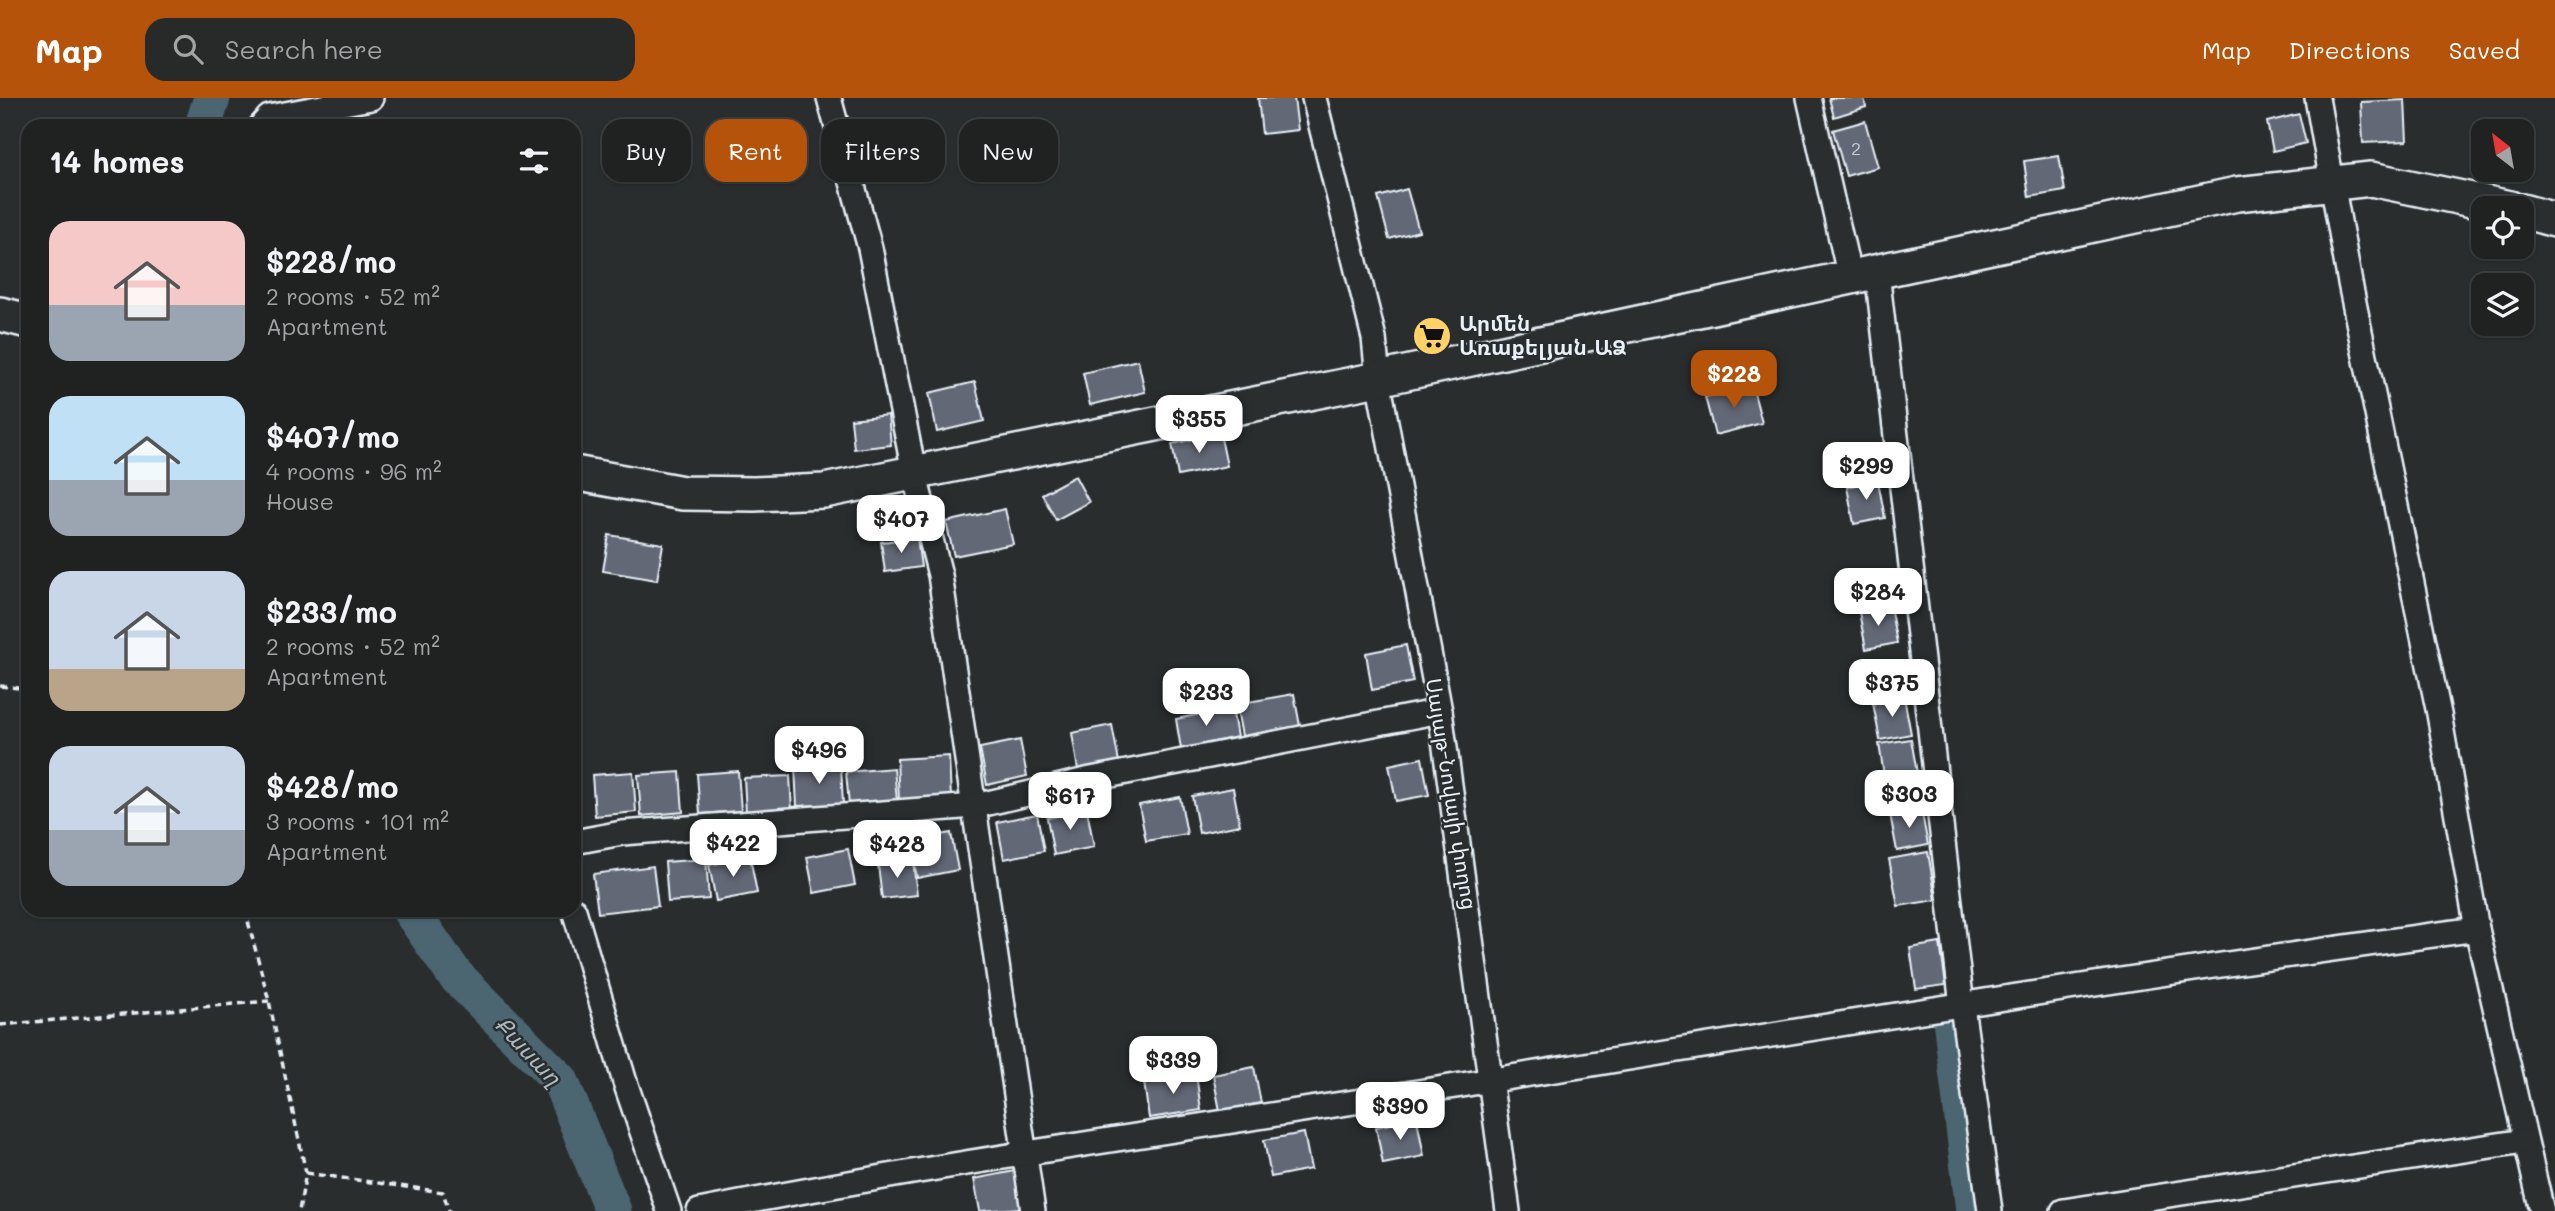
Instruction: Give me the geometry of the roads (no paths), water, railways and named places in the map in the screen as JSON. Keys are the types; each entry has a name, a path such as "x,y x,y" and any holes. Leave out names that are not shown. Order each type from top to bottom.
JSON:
{"main road":[{"path":"581,474 682,493 824,491 1378,379 2237,194 2371,179 2471,200"},
{"path":"2534,214 2555,220"},
{"path":"0,314 21,319"}],"street":[{"path":"267,119 371,98"},
{"path":"829,98 870,248 914,472 940,575 1033,1211"},
{"name":"Սայաթ-Նովայի փողոց","path":"1314,98 1374,338 1378,379 1440,711 1493,1080 1508,1211"},
{"path":"1809,98 1864,275 1990,1211"},
{"path":"2317,98 2350,283 2439,714 2477,929 2542,1211"},
{"path":"581,841 622,833 975,806 1091,779 1440,711"},
{"path":"576,917 620,1067 669,1211"},
{"path":"699,1211 1024,1153 2207,965 2477,929"},
{"path":"2063,1211 2524,1141"}],"waterway":[{"name":"Քասաղ","path":"205,119 212,98"},
{"name":"Քասաղ","path":"415,917 455,975 560,1080 613,1211"},
{"path":"1943,1019 1966,1211"}],"place":[{"name":"Արմեն Առաքելյան ԱՁ","path":"1432,336"}]}
